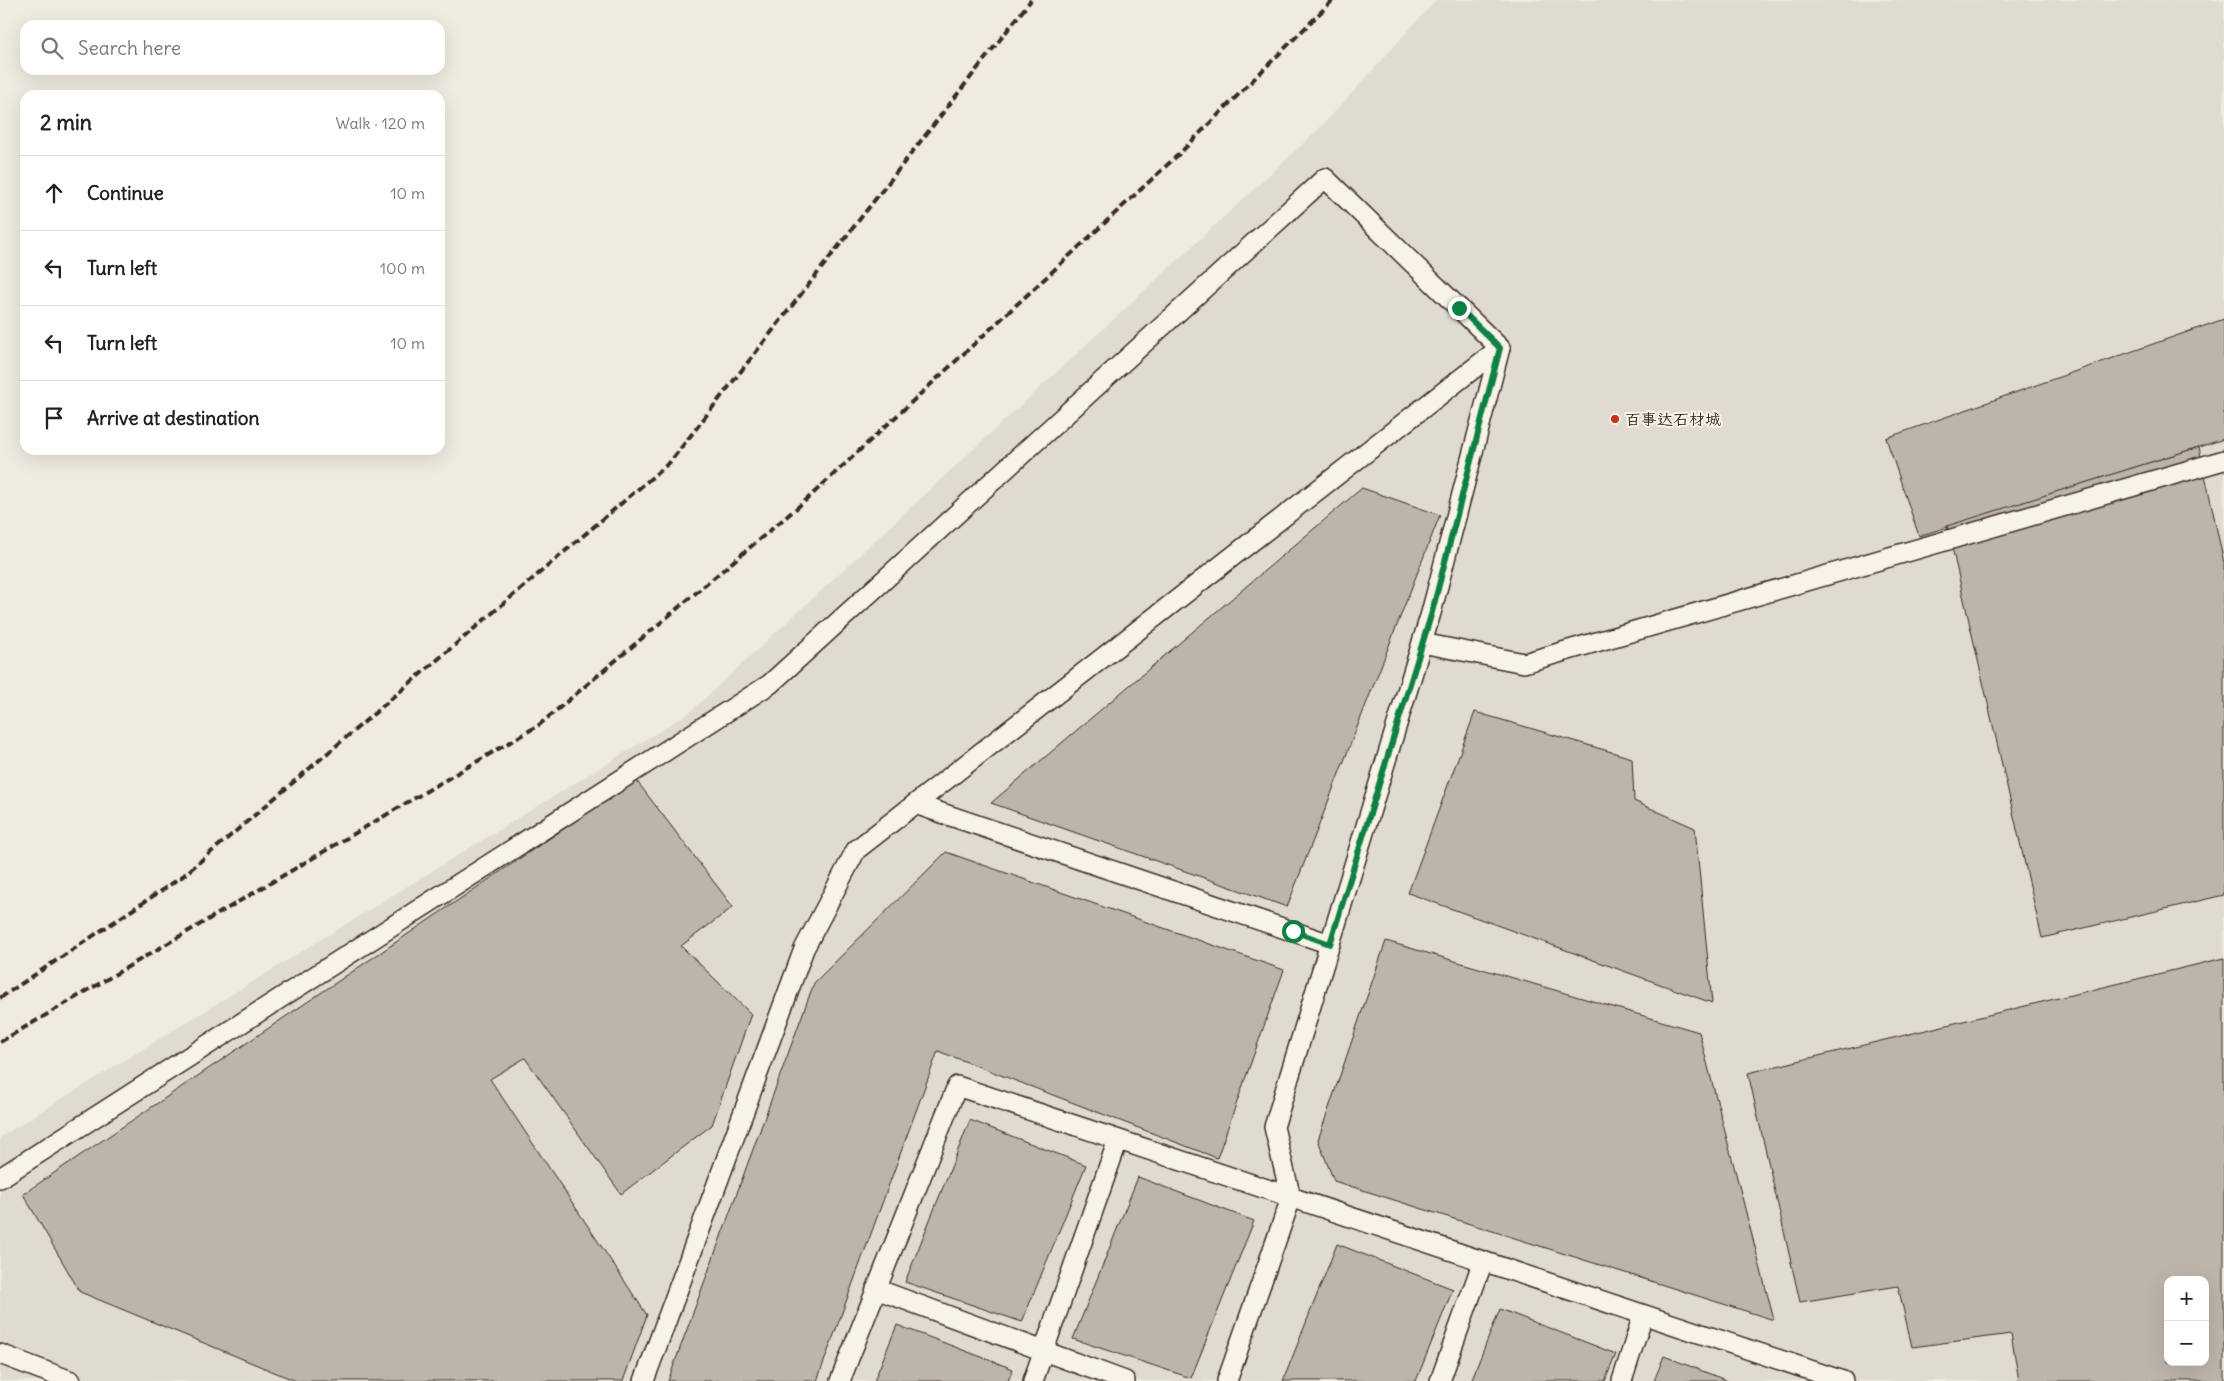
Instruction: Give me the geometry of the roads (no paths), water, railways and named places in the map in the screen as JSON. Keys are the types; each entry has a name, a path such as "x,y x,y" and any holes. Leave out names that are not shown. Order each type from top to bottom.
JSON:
{"lane":[{"path":"0,1178 770,684 1325,178 1500,348"},
{"path":"1226,1381 1291,1198 1274,1127 1422,643 1500,348"},
{"path":"644,1381 804,949 856,850 1500,348"},
{"path":"1422,643 1524,662 2224,460"},
{"path":"915,804 1330,944"},
{"path":"840,1381 957,1086 1643,1315 1806,1375 1842,1381"},
{"path":"1033,1381 1118,1140"},
{"path":"1440,1381 1483,1261"},
{"path":"876,1289 1125,1381"},
{"path":"1622,1381 1643,1315"},
{"path":"0,1354 71,1381"}],"railway":[{"path":"0,998 183,876 670,462 1031,0"},
{"path":"0,1042 539,725 805,501 1179,154 1333,0"}],"place":[{"name":"百事达石材城","path":"1615,419"}]}
